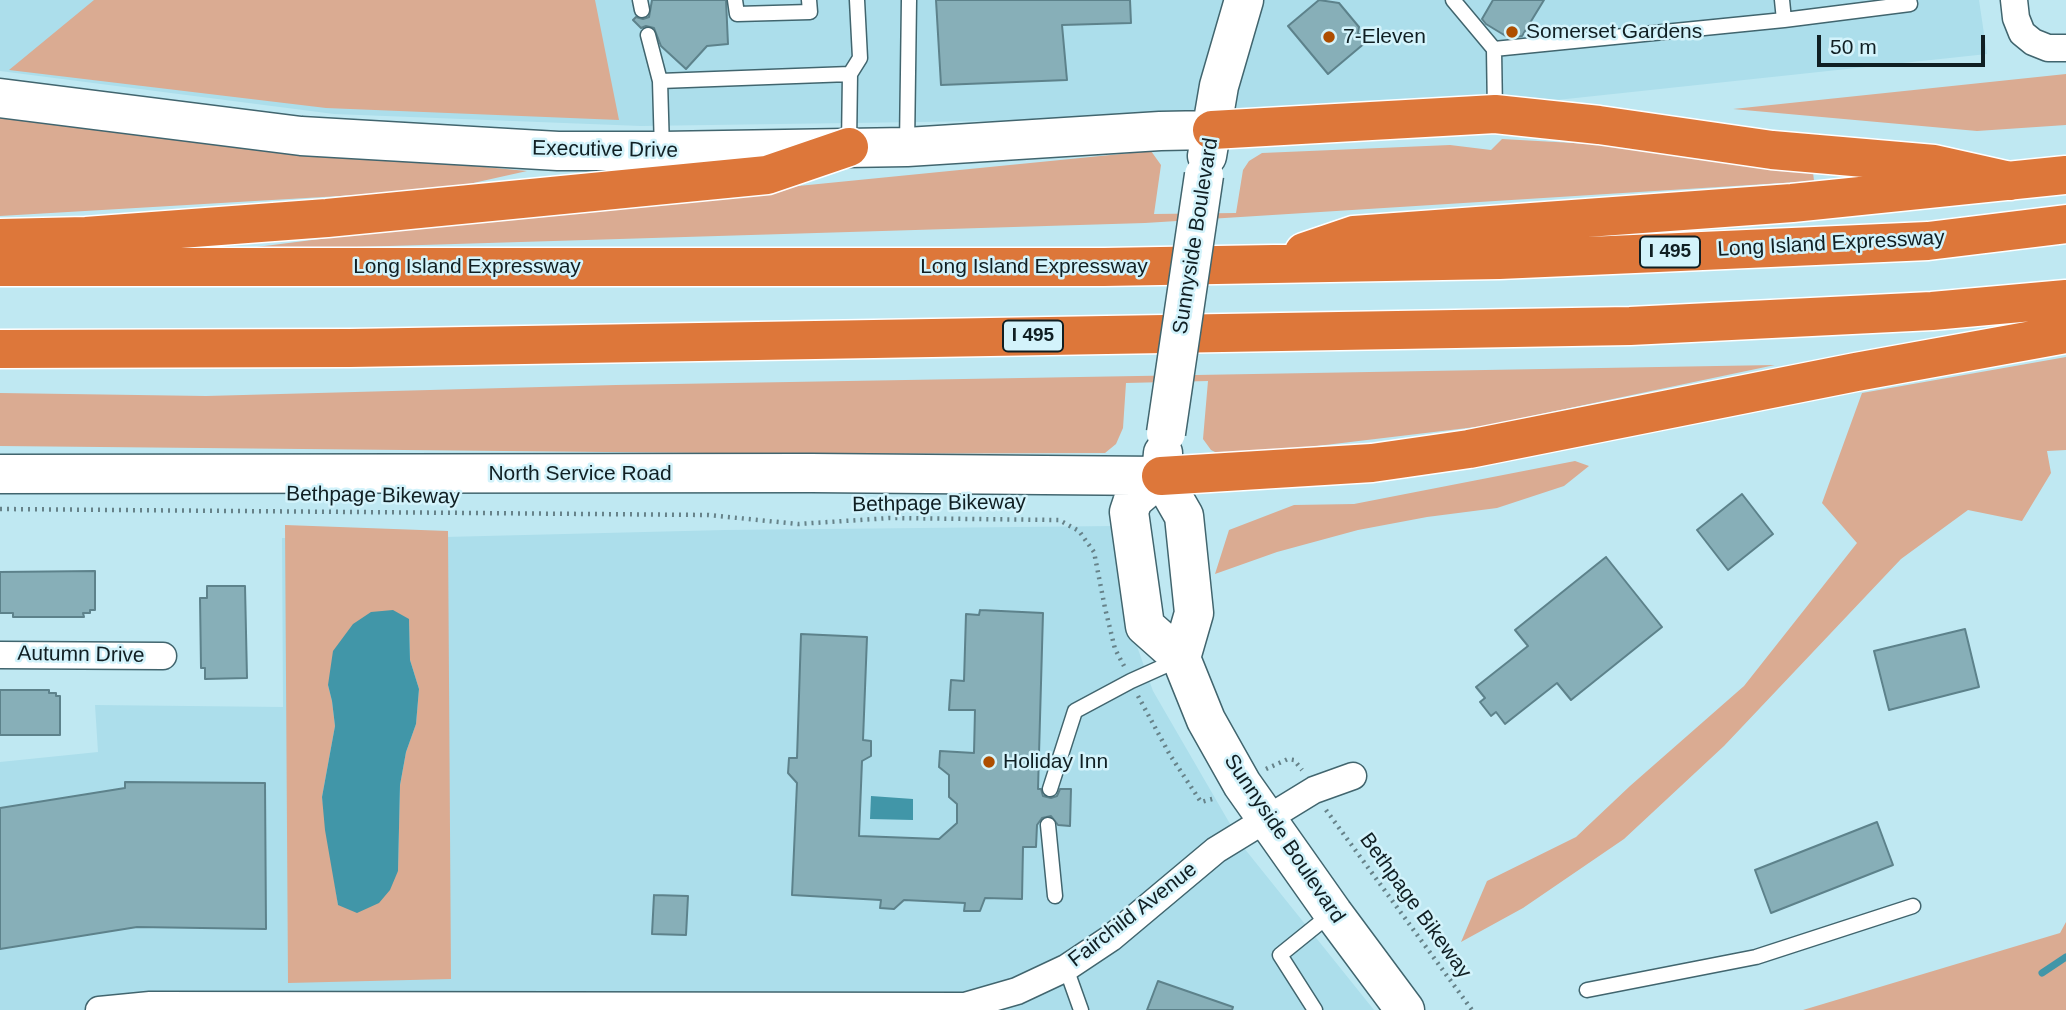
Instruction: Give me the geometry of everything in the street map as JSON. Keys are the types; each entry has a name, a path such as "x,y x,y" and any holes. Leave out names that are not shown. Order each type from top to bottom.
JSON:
{"highway":[{"path":"1212,130 1495,114 1599,125 1772,150 1934,164 2010,181"},
{"path":"0,238 86,236 327,218 767,175 849,147"},
{"path":"1272,263 1354,235 1792,203 2066,174"},
{"name":"Long Island Expressway","path":"0,267 1104,267 1499,260 1915,241 2066,224"},
{"name":"I 495","path":"0,349 350,348 1630,326 1932,310 2066,299"},
{"path":"1161,476 1372,463 1469,449 1856,372 2066,334"}],"main road":[{"name":"Sunnyside Boulevard","path":"1244,0 1219,86 1161,476 1133,500 1129,512 1145,626 1181,658 1206,720 1242,784 1405,1010"},
{"name":"Executive Drive","path":"0,98 302,136 558,151 662,152 907,147 1212,130"},
{"name":"North Service Road","path":"0,474 811,473 1161,476"},
{"path":"1161,476 1184,516 1194,612 1181,658"}],"street":[{"path":"2014,0 2022,33 2033,42 2048,48 2066,48"},
{"name":"Autumn Drive","path":"0,654 163,656"},
{"name":"Fairchild Avenue","path":"111,1009 150,1005 965,1008 1017,991 1066,968 1111,937 1216,850 1314,790 1353,776"}],"lane":[{"path":"736,7 810,12 809,0"},
{"path":"849,147 850,74 860,58 857,0"},
{"path":"907,147 909,0"},
{"path":"1453,0 1494,49 1495,114"},
{"path":"1782,0 1784,20"},
{"path":"1494,49 1784,20 1848,6 1910,4 1909,0"},
{"path":"649,35 660,81 662,152"},
{"path":"660,81 850,74"},
{"path":"1050,789 1075,711 1181,658"},
{"path":"1048,825 1055,896"},
{"path":"1587,990 1756,957 1913,906"},
{"path":"1315,1010 1280,955 1333,913"},
{"path":"1066,968 1081,1010"}],"path":[{"name":"Bethpage Bikeway","path":"0,509 708,515 798,524 890,518 1045,518 1059,520 1079,531 1094,552 1115,649"},
{"path":"1143,706 1170,755 1201,802 1210,801"},
{"path":"1271,766 1288,759 1294,760 1304,772"},
{"name":"Bethpage Bikeway","path":"1333,821 1472,1010"}],"shaded area":[{"path":"0,0 1979,0 1987,54 1501,106 1127,119 641,126 334,114 0,71"},
{"path":"94,0 595,0 619,120 326,108 9,70"},
{"path":"2066,74 2066,125 1977,131 1733,109"},
{"path":"0,114 527,171 442,190 0,216"},
{"path":"1502,139 1591,144 1813,172 1814,181 1145,223 225,251 526,213 1151,151 1161,165 1154,214 1236,213 1243,170 1249,161 1262,153 1450,145 1491,150"},
{"path":"2066,357 2066,450 2047,451 2051,473 2022,521 1968,510 1901,559 1724,746 1624,839 1523,908 1461,942 1487,881 1576,837 1744,686 1857,543 1822,503 1862,393"},
{"path":"1775,365 1484,426 1225,457 1211,450 1203,439 1208,381 1126,383 1123,428 1116,444 1105,453 807,454 0,446 0,393 206,396 616,385"},
{"path":"1575,461 1589,466 1564,486 1497,508 1358,530 1277,552 1215,574 1229,530 1294,505 1354,504"},
{"path":"285,525 448,531 451,979 288,983","holes":["409,619 410,660 419,689 416,724 406,752 400,785 398,871 338,905 322,797 335,726 328,685"]},
{"path":"1115,526 1129,624 1153,691 1244,848 1374,1010 0,1010 0,762 98,752 95,705 283,707 282,538 365,539 725,530"},
{"path":"393,610 409,619 410,660 419,689 416,724 406,752 400,785 398,871 390,890 379,903 357,913 338,905 325,830 322,797 335,726 328,685 333,651 353,624 371,612"},
{"path":"871,796 913,799 913,820 870,819"},
{"path":"2066,922 2066,1010 1803,1010 2060,933"}],"building":[{"path":"652,0 726,0 728,44 707,46 686,69 661,46 654,28 641,28 633,20 636,17 649,17"},
{"path":"936,0 1130,0 1131,23 1062,25 1067,80 941,85"},
{"name":"7-Eleven","path":"1319,0 1339,3 1359,27 1358,33 1366,42 1328,74 1288,26"},
{"name":"Somerset Gardens","path":"1493,0 1544,0 1522,36 1509,38 1482,19"},
{"path":"1742,494 1773,534 1728,570 1697,530"},
{"path":"1606,557 1662,627 1571,700 1557,683 1505,724 1496,712 1491,716 1480,702 1485,698 1476,687 1528,646 1515,630"},
{"path":"95,571 95,610 83,613 84,617 13,617 13,613 0,613 0,572"},
{"path":"207,586 245,586 247,678 205,679 205,668 201,668 200,598 207,598"},
{"name":"Holiday Inn","path":"980,610 1043,613 1038,789 1041,789 1043,796 1051,798 1057,796 1060,789 1071,789 1070,826 1058,825 1051,816 1042,818 1037,825 1036,847 1023,847 1022,899 985,898 980,911 964,911 965,903 904,900 894,909 880,908 881,900 792,895 797,783 788,773 789,758 797,758 801,634 867,637 863,740 871,741 871,756 862,761 859,836 939,839 957,823 957,804 949,797 949,775 939,767 940,751 974,753 975,710 949,710 951,680 964,681 966,614 979,615"},
{"path":"1965,629 1979,687 1889,710 1874,651"},
{"path":"0,690 49,690 49,693 60,696 60,735 0,735"},
{"path":"125,782 265,783 266,929 137,927 0,949 0,808 125,788"},
{"path":"1877,822 1893,865 1771,913 1755,870"},
{"path":"654,895 688,896 686,935 652,934"},
{"path":"1158,981 1233,1007 1232,1010 1147,1010"}],"waterway":[{"path":"2042,973 2066,957"}],"place":[{"name":"Somerset Gardens","path":"1512,32"},
{"name":"7-Eleven","path":"1329,37"},
{"name":"Holiday Inn","path":"989,762"}]}
